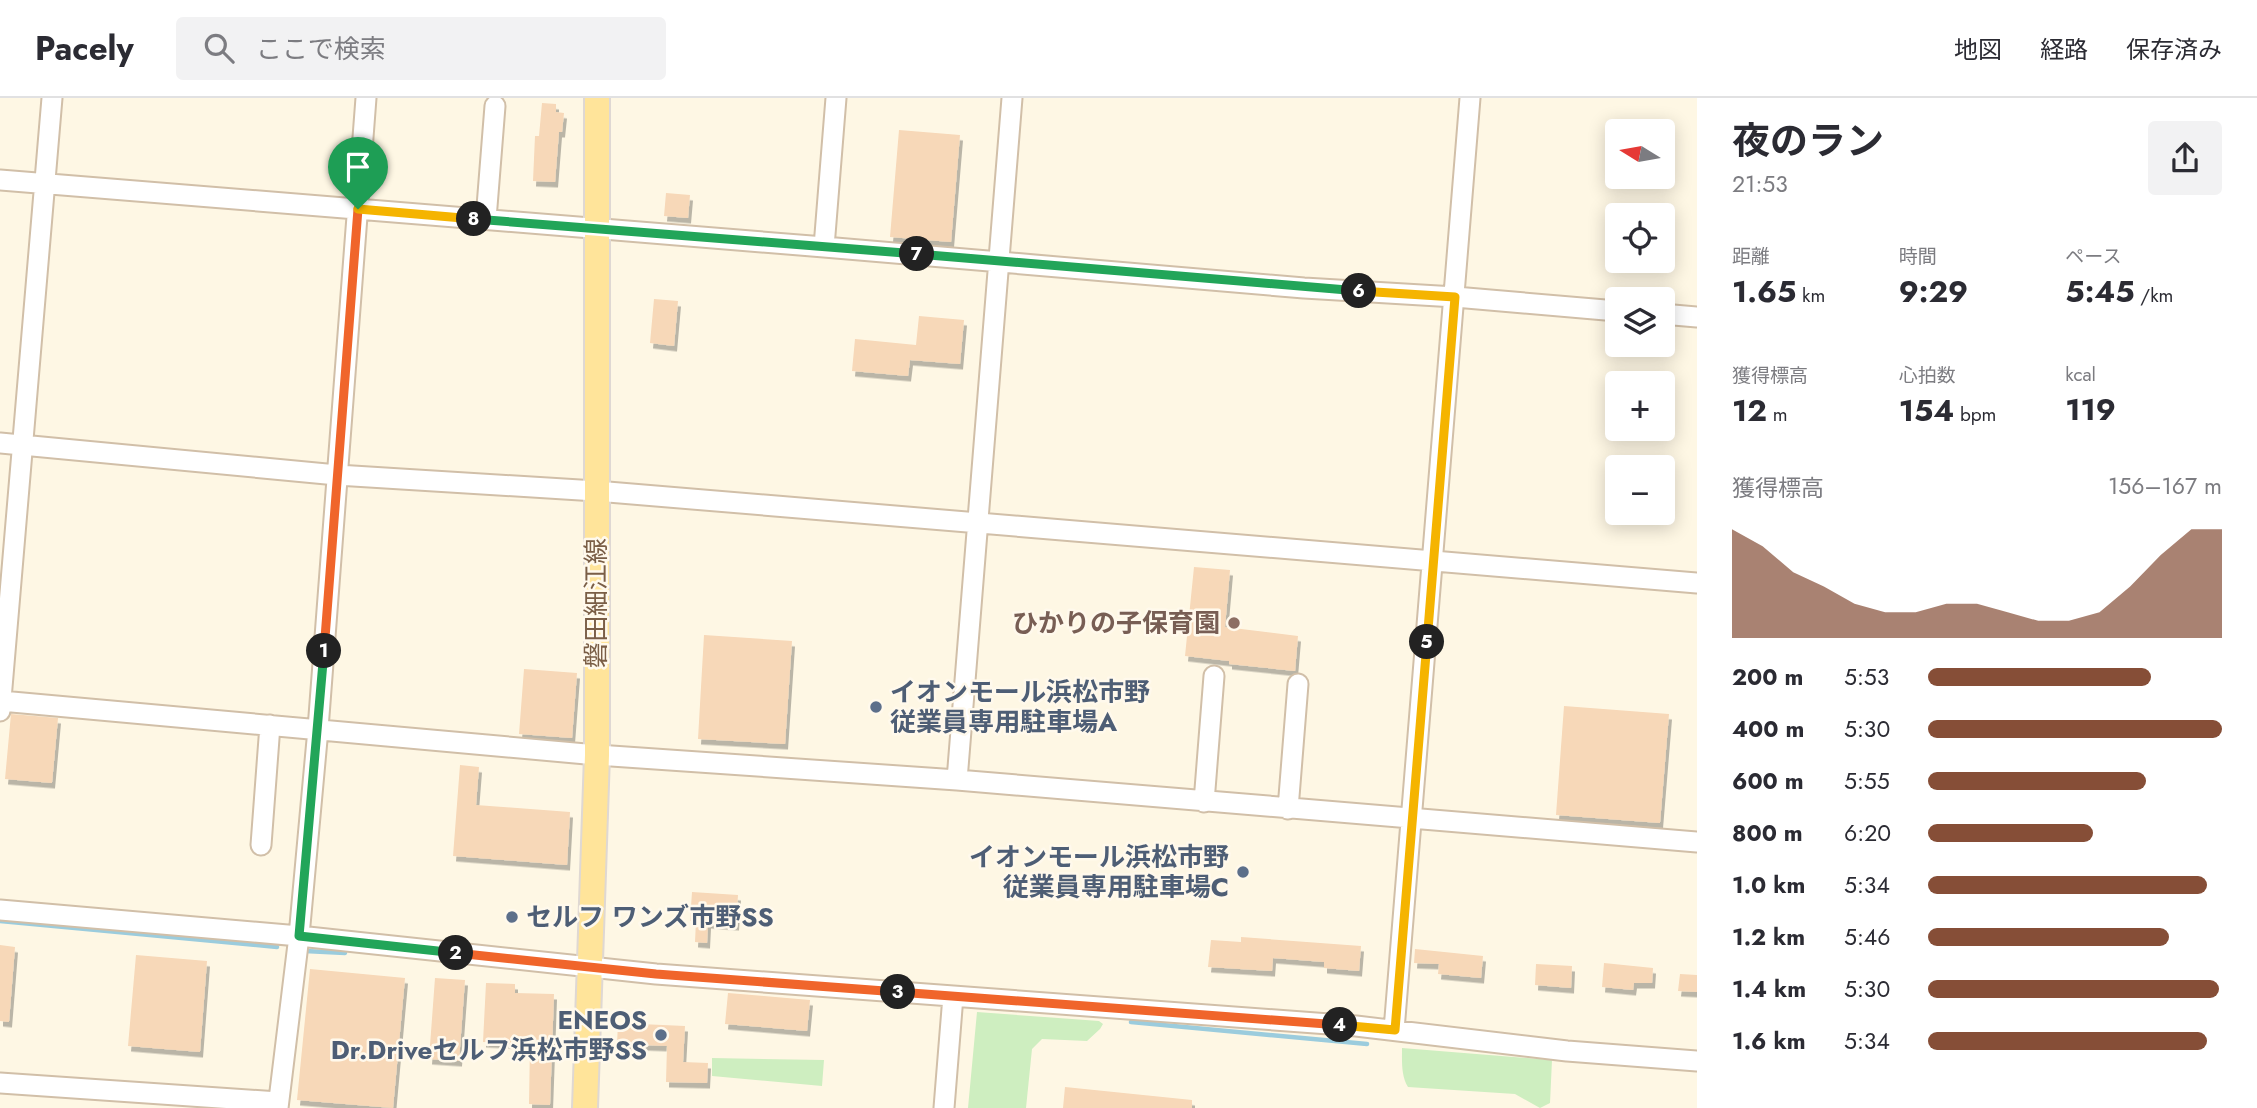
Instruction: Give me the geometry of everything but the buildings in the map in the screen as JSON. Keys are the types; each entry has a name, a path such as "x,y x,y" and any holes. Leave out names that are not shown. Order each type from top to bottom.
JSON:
{"main road":[{"name":"磐田細江線","path":"584,1108 597,755 597,98"}],"street":[{"path":"0,711 52,98"},
{"path":"0,1083 278,1105 299,936 318,729 366,98"},
{"path":"824,247 836,98"},
{"path":"957,780 1012,98"},
{"path":"1395,1030 1471,98"},
{"path":"486,219 495,106"},
{"path":"0,180 1304,288 1605,310"},
{"path":"1675,315 1697,317"},
{"path":"0,443 337,475 596,491 1697,583"},
{"path":"1204,802 1214,676"},
{"path":"1288,809 1298,684"},
{"path":"1,701 597,755 957,780 1697,842"},
{"path":"261,845 270,725"},
{"path":"0,909 299,936 590,967 1395,1030 1567,1051 1697,1061"},
{"path":"944,1108 953,996"}],"green space":[{"path":"977,1012 1099,1021 1103,1024 1087,1041 1042,1039 1032,1049 1026,1108 968,1108"},
{"path":"1402,1048 1552,1060 1550,1103 1540,1108 1515,1094 1408,1087 1403,1073"},
{"path":"712,1058 824,1060 822,1086 712,1076"}],"waterway":[{"path":"0,921 277,947"},
{"path":"305,951 345,953"},
{"path":"1131,1022 1367,1044"}],"place":[{"name":"ひかりの子保育園","path":"1234,623"},
{"name":"イオンモール浜松市野 従業員専用駐車場A","path":"876,707"},
{"name":"イオンモール浜松市野 従業員専用駐車場C","path":"1243,872"},
{"name":"セルフ ワンズ市野SS","path":"512,917"},
{"name":"ENEOS Dr.Driveセルフ浜松市野SS","path":"661,1035"}],"route":[{"path":"358,209 1304,288 1455,297 1395,1030 656,974 299,936 318,729 358,209"}]}
